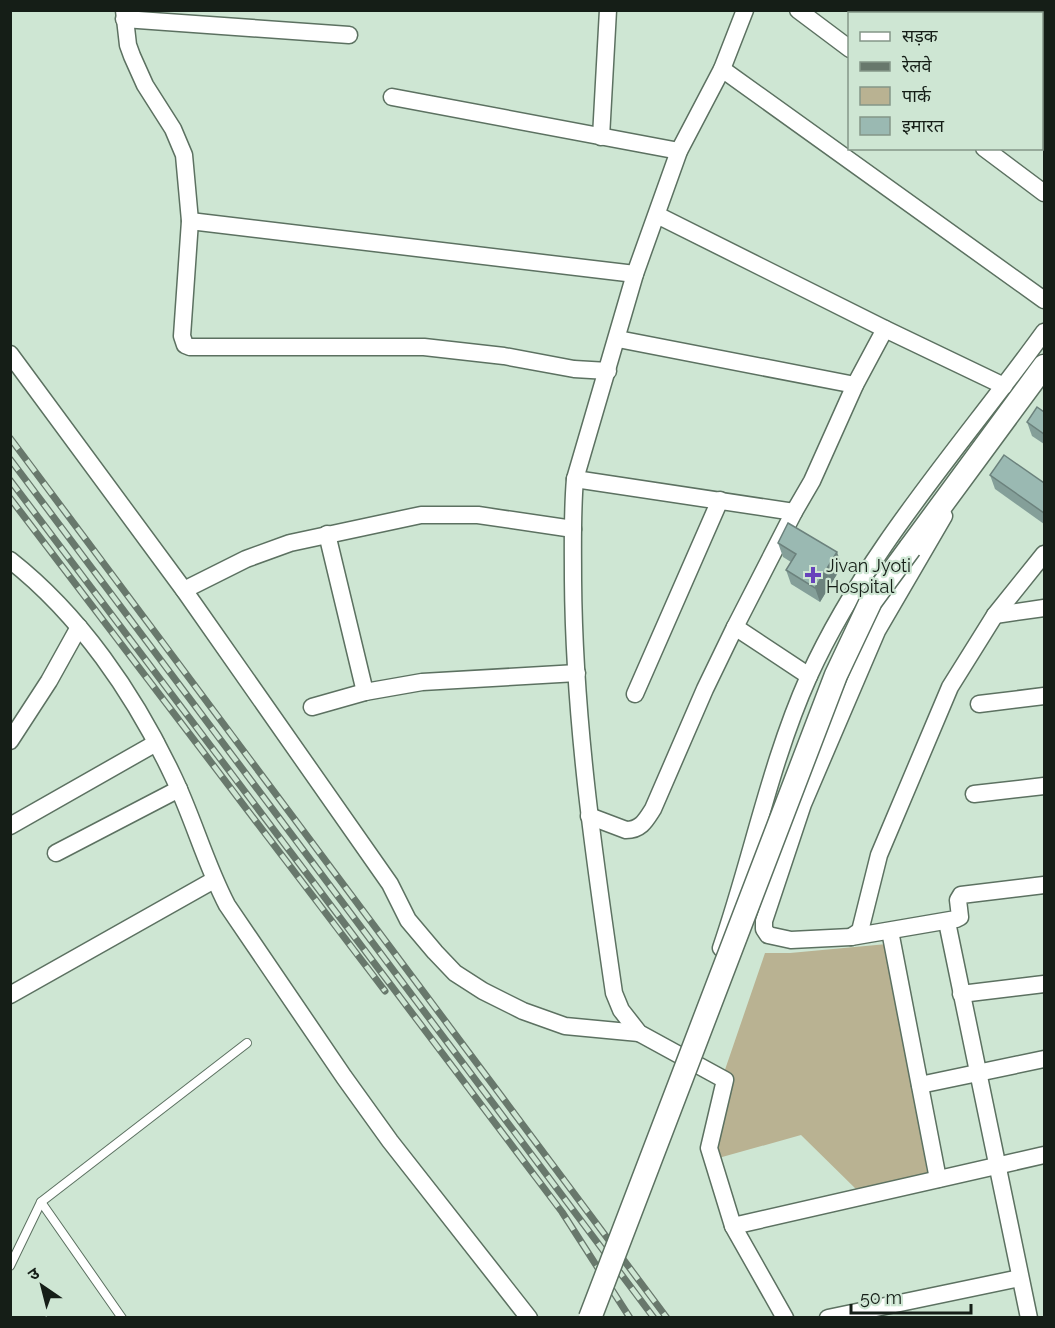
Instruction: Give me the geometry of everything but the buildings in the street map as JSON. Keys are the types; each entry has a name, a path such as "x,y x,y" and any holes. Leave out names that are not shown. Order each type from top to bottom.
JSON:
{"main road":[{"path":"590,1317 836,675 871,601 1044,366"}],"street":[{"path":"601,137 608,10"},
{"path":"639,1033 621,1010 614,993 589,816 574,615 575,479 618,339 635,274 679,151 722,69 745,10"},
{"path":"798,10 848,48"},
{"path":"348,35 124,15 128,45 145,85 182,147 190,221 182,336 185,345 190,347 424,347 504,356 574,369 608,371"},
{"path":"722,69 1044,300"},
{"path":"392,97 679,151"},
{"path":"987,150 1044,193"},
{"path":"657,214 1004,386"},
{"path":"190,221 635,274"},
{"path":"589,816 626,830 633,830 643,824 653,809 705,689 794,512 812,481 855,385 885,329"},
{"path":"682,1056 726,934 772,774 809,676 851,596 910,509 1044,332"},
{"path":"618,339 855,385"},
{"path":"10,354 184,590 390,884 408,920 455,973 483,991 551,1022 578,1028 639,1033 725,1080 709,1148 733,1226 785,1317"},
{"path":"965,473 937,530 877,631 803,804 764,921 764,929 768,934 791,940 851,937 890,931 947,922 960,917 958,900 961,894 1044,885"},
{"path":"575,479 794,512"},
{"path":"635,694 720,500"},
{"path":"184,590 246,559 290,543 395,519 421,515 478,515 573,529"},
{"path":"327,534 365,692"},
{"path":"851,937 860,931 879,855 950,687 995,615 1044,554"},
{"path":"10,560 37,581 79,627 125,690 156,743 179,789 214,880 227,905 390,1141 529,1317"},
{"path":"995,615 1044,608"},
{"path":"10,741 49,681 79,627"},
{"path":"735,627 809,676"},
{"path":"312,706 365,692 449,679 577,673"},
{"path":"979,704 1044,696"},
{"path":"10,826 156,743"},
{"path":"974,794 1044,786"},
{"path":"56,853 179,789"},
{"path":"10,995 214,880"},
{"path":"947,922 1029,1317"},
{"path":"890,931 938,1179"},
{"path":"961,994 1044,984"},
{"path":"920,1085 1044,1059"},
{"path":"733,1226 1044,1155"},
{"path":"828,1317 1020,1278"}],"lane":[{"path":"10,1266 40,1202 248,1042"},
{"path":"40,1202 121,1317"}],"green space":[{"path":"887,944 928,1177 859,1192 801,1135 715,1159 704,1131 765,953 790,953"}],"railway":[{"path":"10,438 667,1318"},
{"path":"10,459 654,1318"},
{"path":"10,480 562,1212 630,1318"},
{"path":"10,498 385,991"}],"place":[{"name":"Jivan Jyoti Hospital","path":"813,575"}]}
